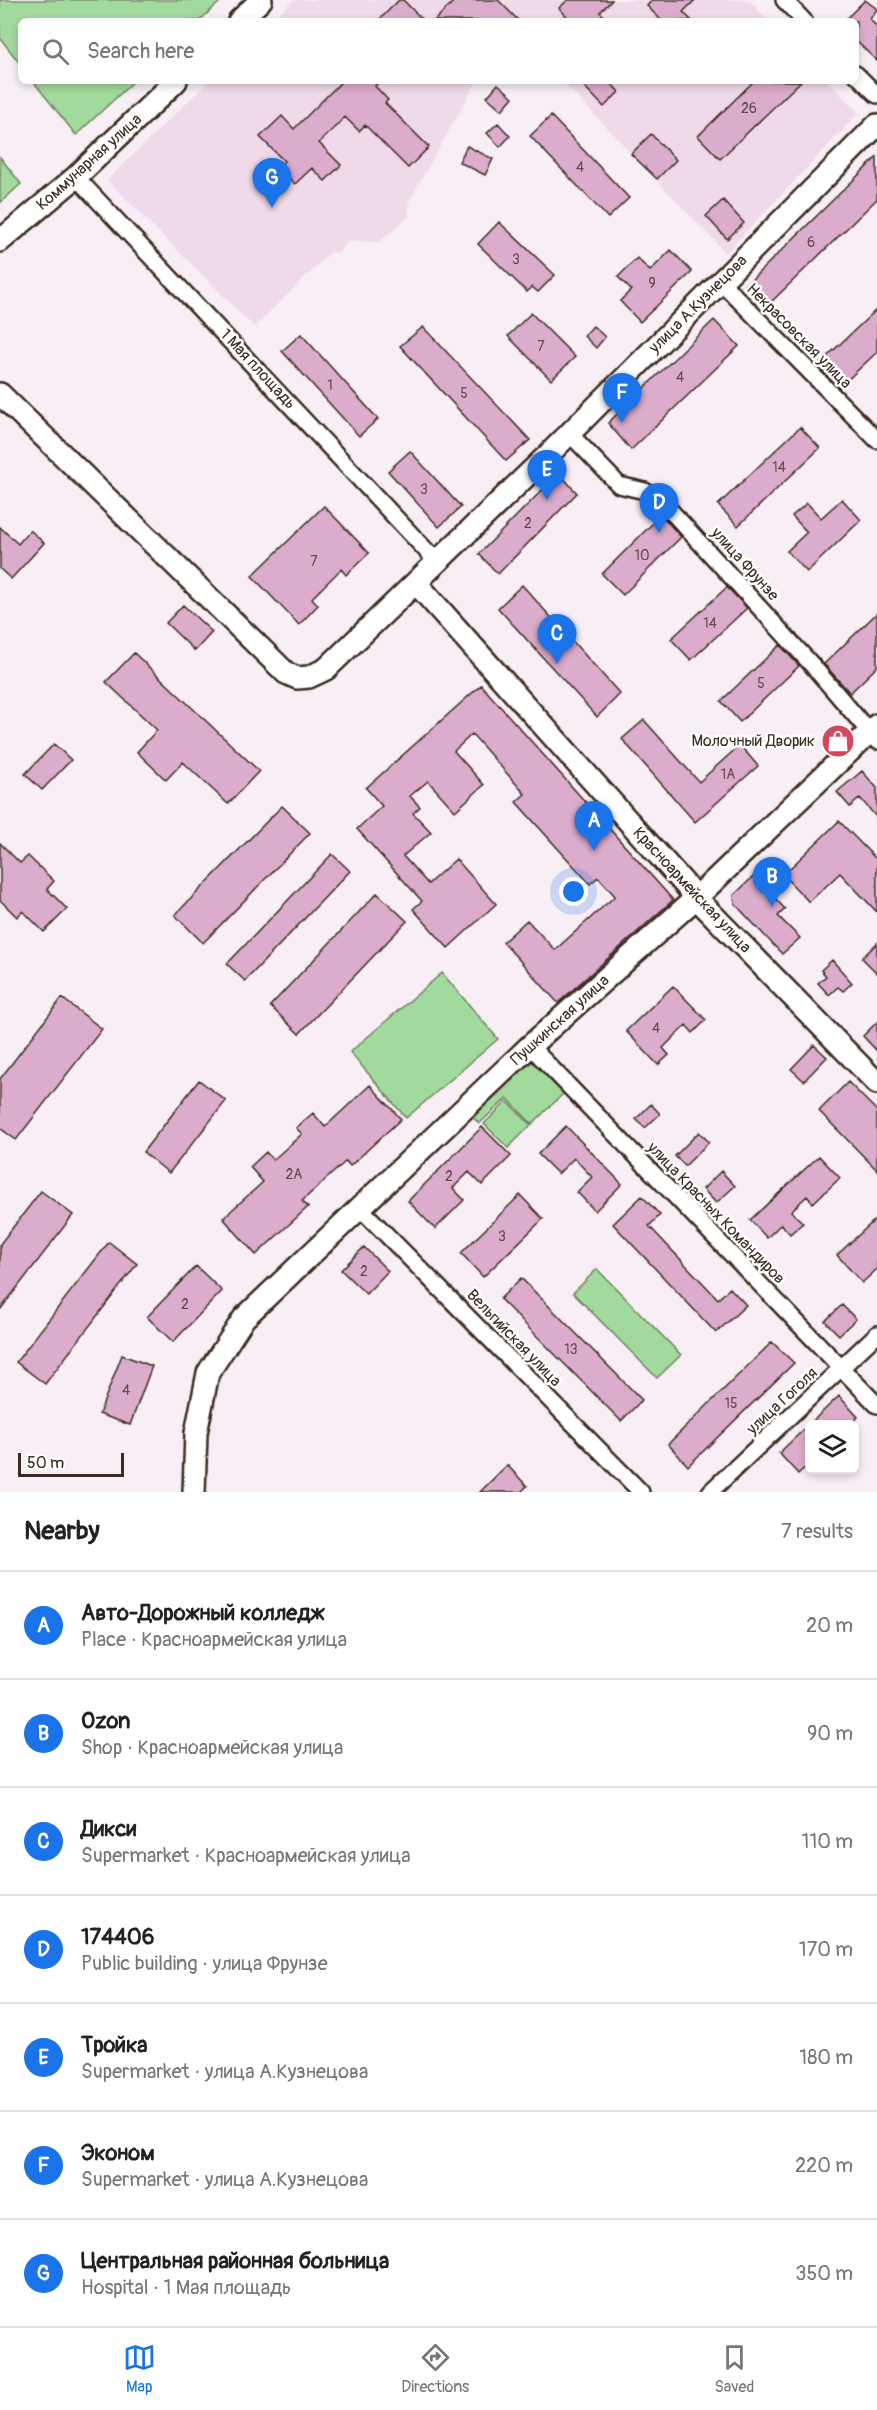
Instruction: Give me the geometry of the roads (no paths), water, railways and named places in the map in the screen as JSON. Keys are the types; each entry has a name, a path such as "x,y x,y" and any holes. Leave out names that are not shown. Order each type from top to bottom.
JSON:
{"main road":[{"path":"242,18 261,0"},
{"name":"Коммунарная улица","path":"0,240 76,177 173,84"},
{"name":"улица А.Кузнецова","path":"0,394 286,673 297,678 309,677 326,669 417,584 877,125"},
{"name":"Красноармейская улица","path":"417,584 697,897 877,1083"},
{"name":"Пушкинская улица","path":"194,1492 195,1433 208,1372 244,1318 530,1046 697,897 874,733"}],"street":[{"path":"784,0 801,18"},
{"path":"859,77 877,95"},
{"name":"1 Мая площадь","path":"76,177 438,563"},
{"name":"Некрасовская улица","path":"721,282 877,440"},
{"name":"улица Фрунзе","path":"569,434 620,485 645,491 669,510 874,733"},
{"name":"улица Красных Командиров","path":"530,1046 877,1406"},
{"name":"Вельгийская улица","path":"361,1209 641,1492"},
{"name":"улица Гоголя","path":"710,1492 842,1370 877,1334"}],"place":[{"name":"Центральная районная больница","path":"272,208"},
{"name":"Эконом","path":"622,423"},
{"name":"Тройка","path":"547,500"},
{"name":"174406","path":"659,533"},
{"name":"Дикси","path":"557,664"},
{"name":"Молочный Дворик","path":"838,741"},
{"name":"Авто-Дорожный колледж","path":"594,851"},
{"name":"Ozon","path":"772,907"}]}
